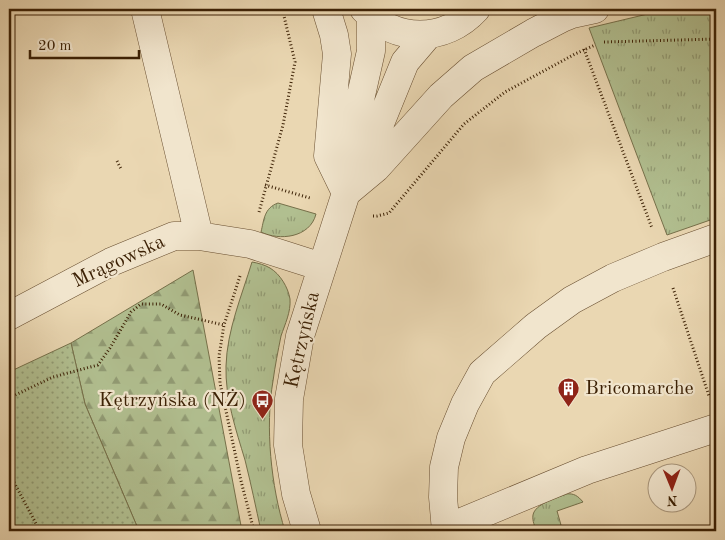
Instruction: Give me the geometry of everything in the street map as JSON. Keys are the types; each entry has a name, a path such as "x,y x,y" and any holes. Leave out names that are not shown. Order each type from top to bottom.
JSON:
{"street":[{"path":"145,9 199,236"},
{"path":"326,9 334,35 337,54 328,156 346,193 376,168 441,96 474,68 532,33 562,18 595,9"},
{"path":"368,13 384,26 398,32 428,35 449,29 468,18 476,9"},
{"path":"356,153 356,122 371,51 368,13"},
{"path":"356,153 379,126 406,62 428,35"},
{"name":"Kętrzyńska","path":"308,531 296,494 288,445 289,400 300,336 346,193 356,153"},
{"name":"Mrągowska","path":"9,316 111,262 174,236 199,236 250,244 322,266"},
{"path":"716,238 613,278 572,300 536,326 482,373 465,404 451,438 444,467 443,497 446,530 587,470 716,428"}],"path":[{"path":"256,220 283,125 295,62 281,9"},
{"path":"371,216 389,212 464,124 505,92 585,50 601,42 716,39"},
{"path":"585,50 663,257 710,399"},
{"path":"117,161 121,169"},
{"path":"265,185 311,198"},
{"path":"240,274 224,325 219,356 220,383 254,531"},
{"path":"9,398 53,377 98,365 131,312 141,304 161,304 180,314 224,325"},
{"path":"9,474 40,531"}],"green space":[{"path":"716,11 716,218 667,235 589,28 656,12"},
{"path":"278,203 316,214 313,222 301,233 285,237 268,235 261,232 267,211"},
{"path":"252,262 261,264 274,271 280,277 290,299 289,313 281,336 276,364 270,418 273,476 285,531 261,531 227,390 226,366 229,339"},
{"path":"193,270 242,531 139,531 85,404 71,343"},
{"path":"71,343 85,404 139,531 9,531 9,372"},
{"path":"566,494 576,495 583,502 557,511 561,525 536,531 533,519 535,511 546,502"}],"place":[{"name":"Bricomarche","path":"569,408"},
{"name":"Kętrzyńska (NŻ)","path":"262,420"}]}
